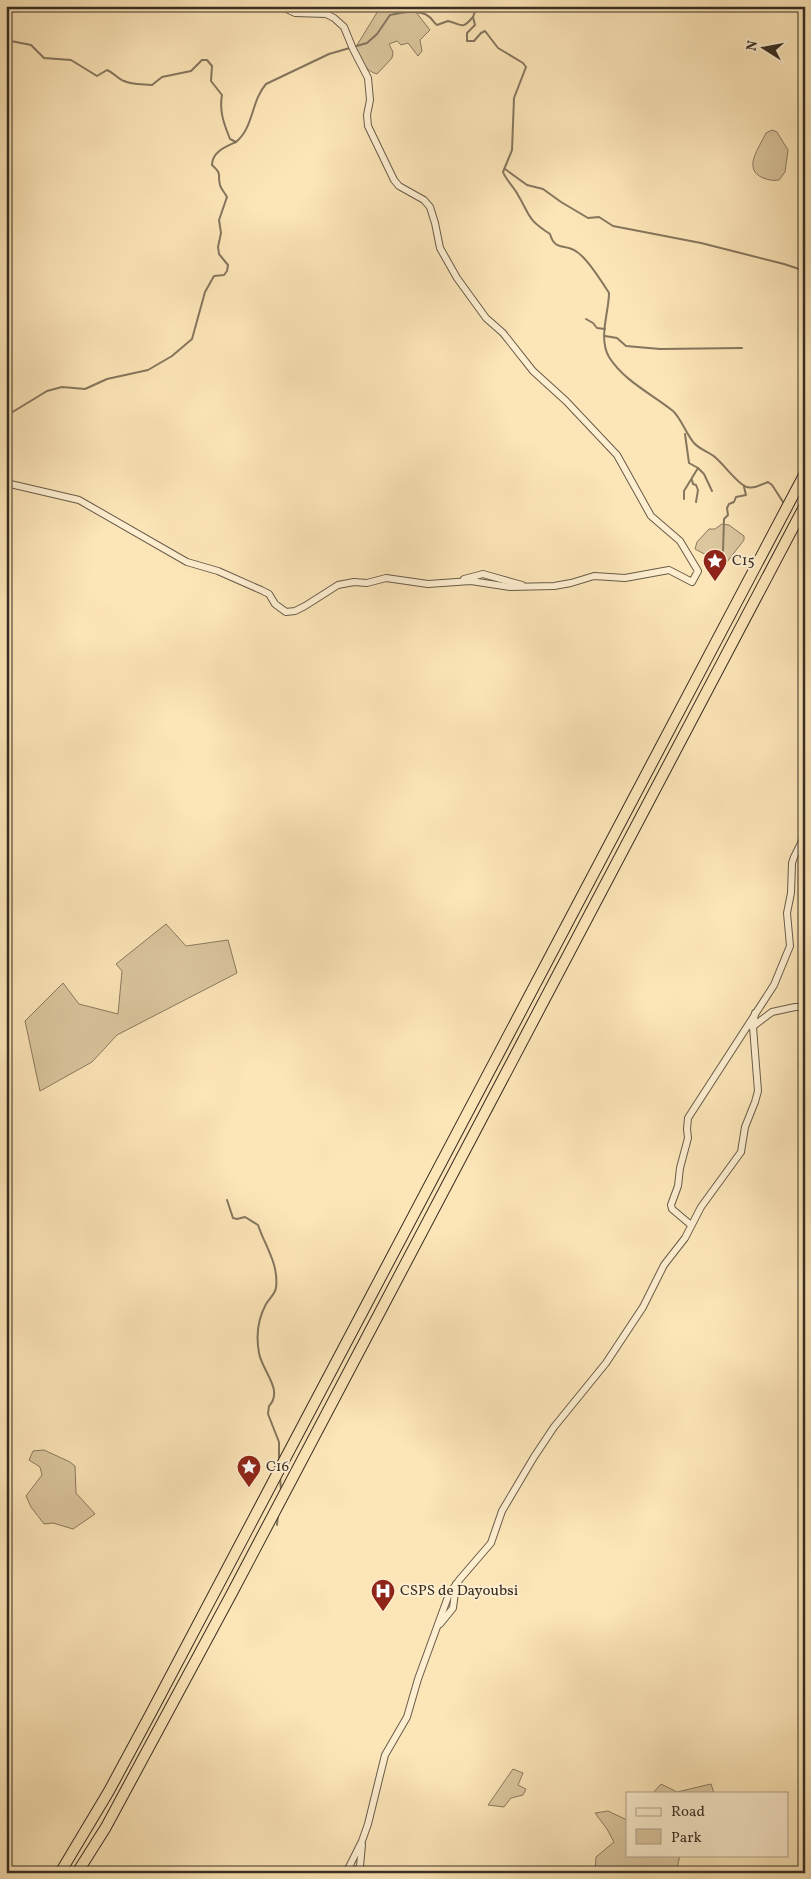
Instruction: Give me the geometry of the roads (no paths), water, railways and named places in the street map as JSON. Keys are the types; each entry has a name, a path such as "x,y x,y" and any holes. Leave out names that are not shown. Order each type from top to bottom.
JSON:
{"highway":[{"path":"60,1873 151,1713 805,473"},
{"path":"77,1873 106,1827 228,1601 803,508"}],"street":[{"path":"6,483 79,500 188,562 218,571 269,594 280,608 286,612 295,611 332,588 345,583 367,583 392,578 428,584 458,581 483,574 528,586 554,586 594,576 625,578 669,570 692,582 698,571 680,540 652,516 617,455 566,401 533,371 503,333 486,318 456,278 440,248 436,223 430,207 424,200 399,186 394,180 368,126 370,100 368,78 352,49 344,27 326,14 295,14 280,6"},
{"path":"691,1224 672,1209 671,1205 678,1186 680,1168 688,1138 688,1118 774,986 790,946 787,913 791,893 792,863 805,835"},
{"path":"742,1033 772,1012 805,1007"},
{"path":"346,1873 368,1824 385,1755 407,1717 436,1629 453,1608 456,1584 491,1543 502,1511 534,1457 554,1427 606,1363 643,1307 664,1265 686,1238 691,1224 720,1179 741,1152 745,1127 756,1102 758,1091 753,1027 755,1013"},
{"path":"356,1873 360,1866 362,1841"}],"waterway":[{"path":"477,6 473,17 475,25 467,33 467,41 474,41 485,31 498,48 523,63 526,67 514,98 512,150 503,172 533,221 550,234 555,243 573,249 581,255 609,293 604,333 604,342 609,357 615,366 630,380 673,411 694,443 716,458 739,482 746,487 758,486 768,482 785,505"},
{"path":"6,40 31,45 44,58 71,60 97,76 107,70 122,80 134,84 152,85 162,77 191,71 202,60 207,60 212,66 211,81 222,95 222,112 226,128 230,139 236,142 246,129 261,91 266,84 329,54 367,43 377,34 390,15 409,12 420,13 429,17 437,25 448,21 464,25 473,17"},
{"path":"6,416 47,391 62,387 85,389 107,379 148,370 172,356 192,339 205,292 214,276 224,275 227,271 228,265 219,254 218,247 221,233 219,220 227,197 219,181 219,173 212,165 217,153 236,142"},
{"path":"505,169 527,185 543,189 588,218 599,217 613,226 701,243 805,271"},
{"path":"586,319 597,328 605,329"},
{"path":"605,336 617,338 626,346 660,349 742,348"},
{"path":"684,499 684,491 698,468 689,463 685,434"},
{"path":"698,468 704,474 712,491"},
{"path":"692,480 698,490 696,502"},
{"path":"723,551 724,519 728,515 727,508 729,504 734,502 736,497 746,495 744,487"},
{"path":"799,1064 805,1058"},
{"path":"227,1200 233,1218 245,1217 258,1225 271,1255 275,1271 276,1288 261,1316 258,1328 258,1341 261,1360 273,1387 273,1400 269,1406 268,1414 279,1442 279,1460"},
{"path":"280,1477 281,1490"},
{"path":"277,1525 278,1515"}],"place":[{"name":"C15","path":"715,582"},
{"name":"C16","path":"249,1488"},
{"name":"CSPS de Dayoubsi","path":"383,1612"}]}
